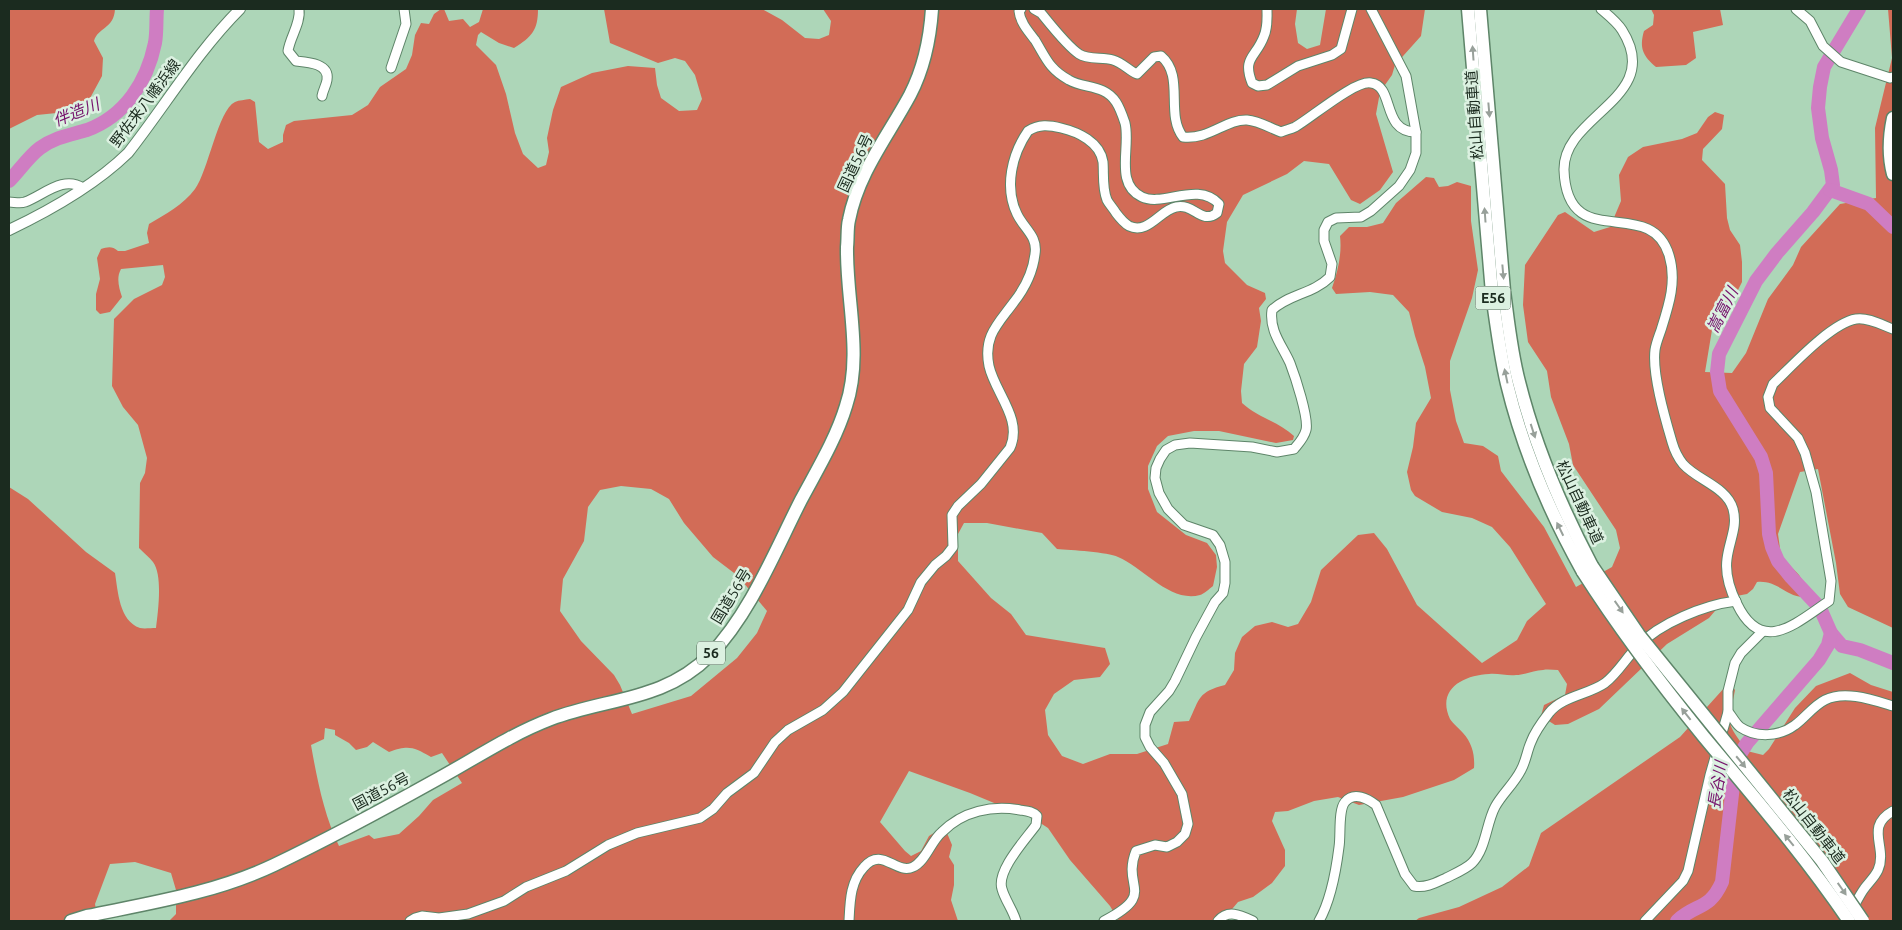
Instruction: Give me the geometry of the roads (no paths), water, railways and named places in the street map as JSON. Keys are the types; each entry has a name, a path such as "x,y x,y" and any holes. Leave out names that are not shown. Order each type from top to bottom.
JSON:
{"highway":[{"name":"国道56号","path":"71,921 184,896 227,883 271,866 433,782 508,738 553,718 640,696 679,680 708,657 731,630 758,586 846,406 853,379 854,346 848,287 848,222 857,190 872,158 911,93 925,61 931,29 932,9"},
{"name":"松山自動車道","path":"1468,9 1492,293 1503,366 1519,425 1549,507 1588,569 1629,642 1812,869 1848,921"},
{"name":"松山自動車道","path":"1480,9 1504,291 1510,336 1519,381 1544,463 1588,569 1822,861 1864,921"},
{"path":"1893,118 1889,136 1890,162 1893,174"}],"main road":[{"name":"野佐来八幡浜線","path":"9,230 35,218 102,177 128,153 202,53 225,24 240,9"}],"street":[{"path":"299,9 299,18 292,33 288,51 296,61 314,63 320,66 328,78 322,96"},
{"path":"391,68 406,24 404,9"},
{"path":"410,921 422,916 439,918 468,914 504,901 526,887 566,871 608,845 638,833 700,818 713,809 726,793 754,773 775,742 788,730 835,701 908,610 921,582 954,547 952,515 958,506 981,484 1010,448 1013,441 1012,418 990,368 987,352 994,326 1014,303 1028,280 1035,257 1036,246 1032,234 1017,214 1010,182 1016,152 1028,131 1045,125 1062,128 1075,132 1098,148 1103,160 1104,190 1107,200 1119,217 1130,226 1142,227 1156,221 1169,208 1183,206 1194,210 1204,217 1211,217 1218,213 1219,204 1214,199 1203,195 1174,195 1155,199 1143,198 1134,192 1127,182 1126,124 1116,101 1108,94 1092,86 1071,82 1047,63 1020,19 1019,11 1021,9"},
{"path":"1034,9 1041,13 1078,54 1087,58 1099,57 1113,60 1122,63 1137,74 1154,57 1161,56 1167,61 1171,68 1176,100 1176,126 1183,137 1193,138 1205,135 1242,120 1260,123 1281,132 1294,128 1350,90 1362,84 1372,82 1381,88 1395,123 1408,132 1416,132"},
{"path":"1267,9 1267,27 1264,38 1249,61 1247,70 1252,83 1258,86 1268,85 1298,66 1332,55 1342,49 1352,9"},
{"path":"1104,921 1129,906 1132,901 1135,893 1133,858 1136,851 1155,845 1167,847 1185,834 1188,824 1182,794 1164,763 1150,747 1146,737 1146,724 1150,712 1169,691 1175,681 1215,602 1223,593 1225,582 1225,562 1220,545 1213,535 1184,525 1168,509 1159,493 1155,478 1156,468 1166,450 1175,445 1212,443 1252,447 1276,452 1294,449 1302,440 1306,428 1301,397 1290,363 1272,330 1270,319 1272,310 1285,300 1314,290 1330,276 1332,264 1324,241 1324,230 1328,222 1336,218 1361,217 1371,211 1399,186 1410,170 1416,153 1416,132 1406,76 1371,9"},
{"path":"1602,9 1622,30 1631,52 1631,72 1625,87 1577,135 1567,154 1564,169 1570,201 1578,211 1592,218 1639,225 1654,231 1668,253 1673,274 1671,299 1655,350 1656,376 1672,444 1684,465 1723,493 1733,507 1735,528 1726,560 1728,579 1744,619 1762,632 1776,632 1792,625 1829,601 1831,581 1816,492 1805,453 1798,438 1770,408 1769,390 1773,384 1827,335 1855,319 1868,320 1893,329"},
{"path":"1796,9 1810,21 1823,46 1841,62 1890,78 1893,77"},
{"path":"9,202 25,202 68,183 84,188"},
{"path":"1319,921 1334,879 1340,846 1342,813 1344,803 1349,798 1368,798 1376,805 1405,874 1414,886 1431,885 1454,874 1472,864 1479,853 1494,808 1521,771 1531,741 1538,727 1551,710 1604,683 1616,673 1638,646 1652,634 1674,621 1719,603 1736,601"},
{"path":"1645,921 1683,881 1688,871 1710,775 1728,712 1728,691 1735,663 1741,653 1762,632"},
{"path":"1728,712 1739,726 1755,734 1769,736 1793,726 1825,700 1840,696 1862,698 1893,706"},
{"path":"849,921 851,895 855,880 865,866 873,861 884,859 903,869 912,868 921,861 930,845 942,831 963,817 980,810 1002,807 1033,812 1038,816 1036,825 1005,868 1001,878 1001,888 1013,910 1016,921"},
{"path":"1848,921 1863,891 1878,870 1881,852 1879,822 1893,811"},
{"path":"1218,921 1222,915 1233,913 1253,921"}],"waterway":[{"name":"伴造川","path":"9,181 32,155 46,144 101,124 123,107 140,84 151,57 156,39 157,9"},
{"name":"嵩富川","path":"1859,9 1824,67 1820,87 1818,108 1822,138 1833,185 1756,281 1719,354 1717,372 1720,391 1761,457 1766,473 1769,534 1778,561 1820,608 1831,633 1842,646 1860,650 1893,663"},
{"path":"1830,190 1869,204 1893,227"},
{"name":"長谷川","path":"1677,921 1712,898 1722,882 1735,768 1739,756 1747,743 1819,660 1828,645 1831,633"}]}
